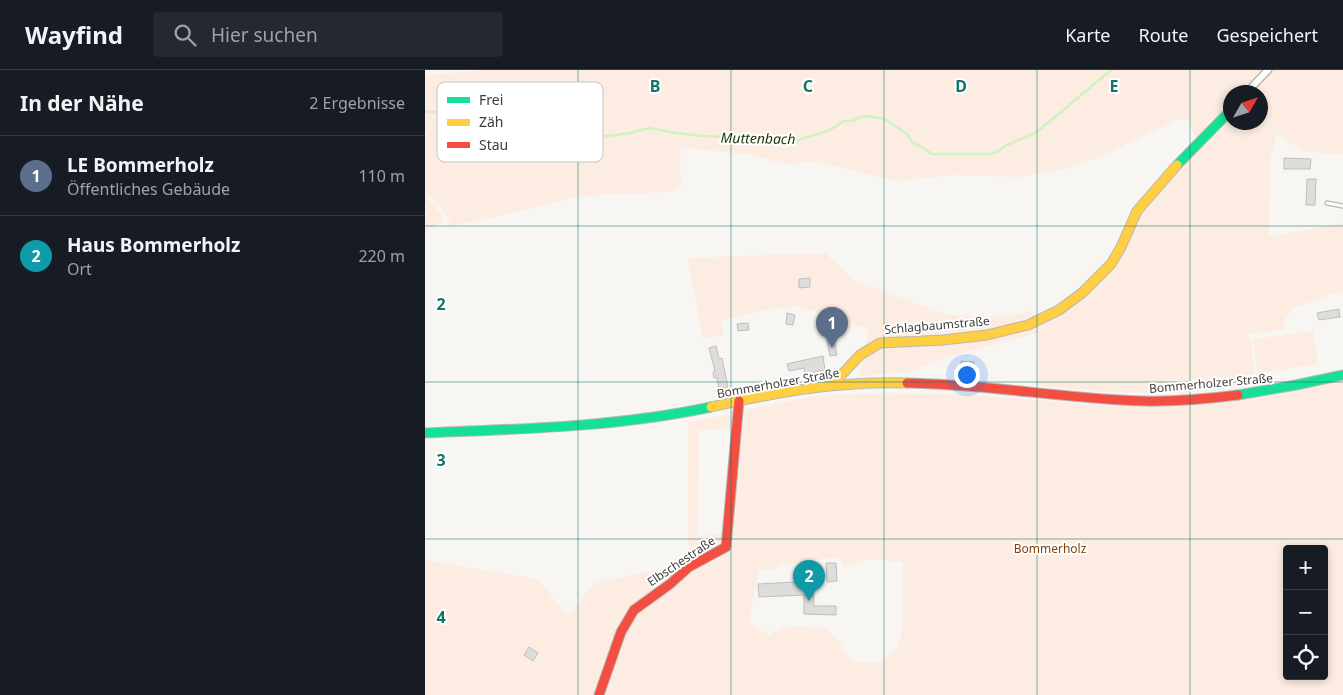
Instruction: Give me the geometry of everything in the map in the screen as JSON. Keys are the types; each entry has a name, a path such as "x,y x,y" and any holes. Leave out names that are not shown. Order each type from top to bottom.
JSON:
{"main road":[{"name":"Schlagbaumstraße","path":"833,384 862,352 871,345 981,336 1046,318 1063,308 1086,290 1114,260 1120,250 1128,227 1143,203 1223,118"},
{"name":"Bommerholzer Straße","path":"425,433 613,423 655,418 833,384 881,382 945,384 1004,388 1095,399 1156,402 1249,394 1294,387 1343,375"},
{"name":"Elbschestraße","path":"599,695 621,632 634,610 641,602 670,584 689,568 726,547 739,402"}],"street":[{"path":"1254,85 1268,70"}],"lane":[{"path":"1327,202 1343,206"}],"green space":[{"path":"485,70 1264,70 1250,85 1223,85 1223,114 1189,151 1195,137 1189,120 1179,119 1113,151 1070,168 1022,177 955,175 897,181 816,162 783,164 751,155 680,147 681,186 670,192 580,196 452,226 440,206 425,192 425,77"},
{"path":"1271,70 1343,70 1343,155 1302,151 1277,134 1270,157 1269,237 1343,223 1343,291 1292,309 1285,319 1284,330 1249,334 1257,385 1181,393 1104,392 1037,386 1038,333 950,356 911,371 860,376 868,329 799,306 770,309 721,321 724,336 702,338 688,258 825,253 853,280 948,315 1002,317 1033,311 1036,324 1106,273 1141,210 1223,121 1223,130 1268,130 1268,85 1257,85"},
{"path":"425,197 438,211 442,221 425,232"},
{"path":"1313,331 1318,364 1258,373 1253,339"},
{"name":"Bommerholz","path":"1343,380 1343,695 425,695 425,560 538,579 568,616 594,583 692,562 688,538 688,422 738,413 736,428 699,430 698,537 730,531 745,410 820,395 888,393 958,394 1114,406 1167,407 1259,398","holes":["839,557 845,568 867,559 903,562 903,606 900,640 894,651 877,663 870,661 852,662 835,636 828,630 806,626 781,628 769,635 749,622 759,569 774,571 779,565"]}],"building":[{"path":"1284,158 1311,159 1310,169 1284,169"},
{"path":"1307,179 1316,179 1315,205 1306,205"},
{"path":"810,278 810,287 799,288 799,279"},
{"path":"1339,309 1340,317 1319,320 1317,313"},
{"path":"787,313 795,315 793,325 786,324"},
{"path":"748,323 749,330 738,331 737,324"},
{"path":"834,339 837,355 830,356 827,341"},
{"path":"716,346 719,359 722,358 728,387 719,390 717,378 714,378 713,372 715,371 709,348"},
{"path":"823,356 825,370 805,374 804,368 789,371 787,364"},
{"path":"961,361 974,362 974,372 961,371"},
{"path":"826,563 836,563 837,581 827,582"},
{"path":"813,581 814,606 836,606 836,615 804,614 804,595 759,597 758,584"},
{"path":"529,647 538,653 533,661 524,655"}],"waterway":[{"name":"Muttenbach","path":"603,137 649,128 704,136 795,141 826,131 844,121 853,121 867,116 885,119 907,134 913,143 932,154 990,154 1037,132 1111,70"},
{"name":"Muttenbach","path":"425,111 437,113"}],"traffic: fast":[{"path":"1177,165 1223,118"},
{"path":"1238,395 1343,375"},
{"path":"425,433 605,423 676,414 711,407"}],"traffic: slow":[{"path":"833,384 860,355 880,343 943,340 987,335 1028,325 1059,310 1082,293 1111,264 1137,211 1177,165"},
{"path":"711,407 832,386 907,383"}],"traffic: jam":[{"path":"907,383 1135,401 1179,400 1238,395"},
{"path":"599,695 621,632 634,610 670,584 689,567 726,547 739,401"}],"place":[{"name":"LE Bommerholz","path":"832,348"},
{"name":"Haus Bommerholz","path":"809,601"}]}
